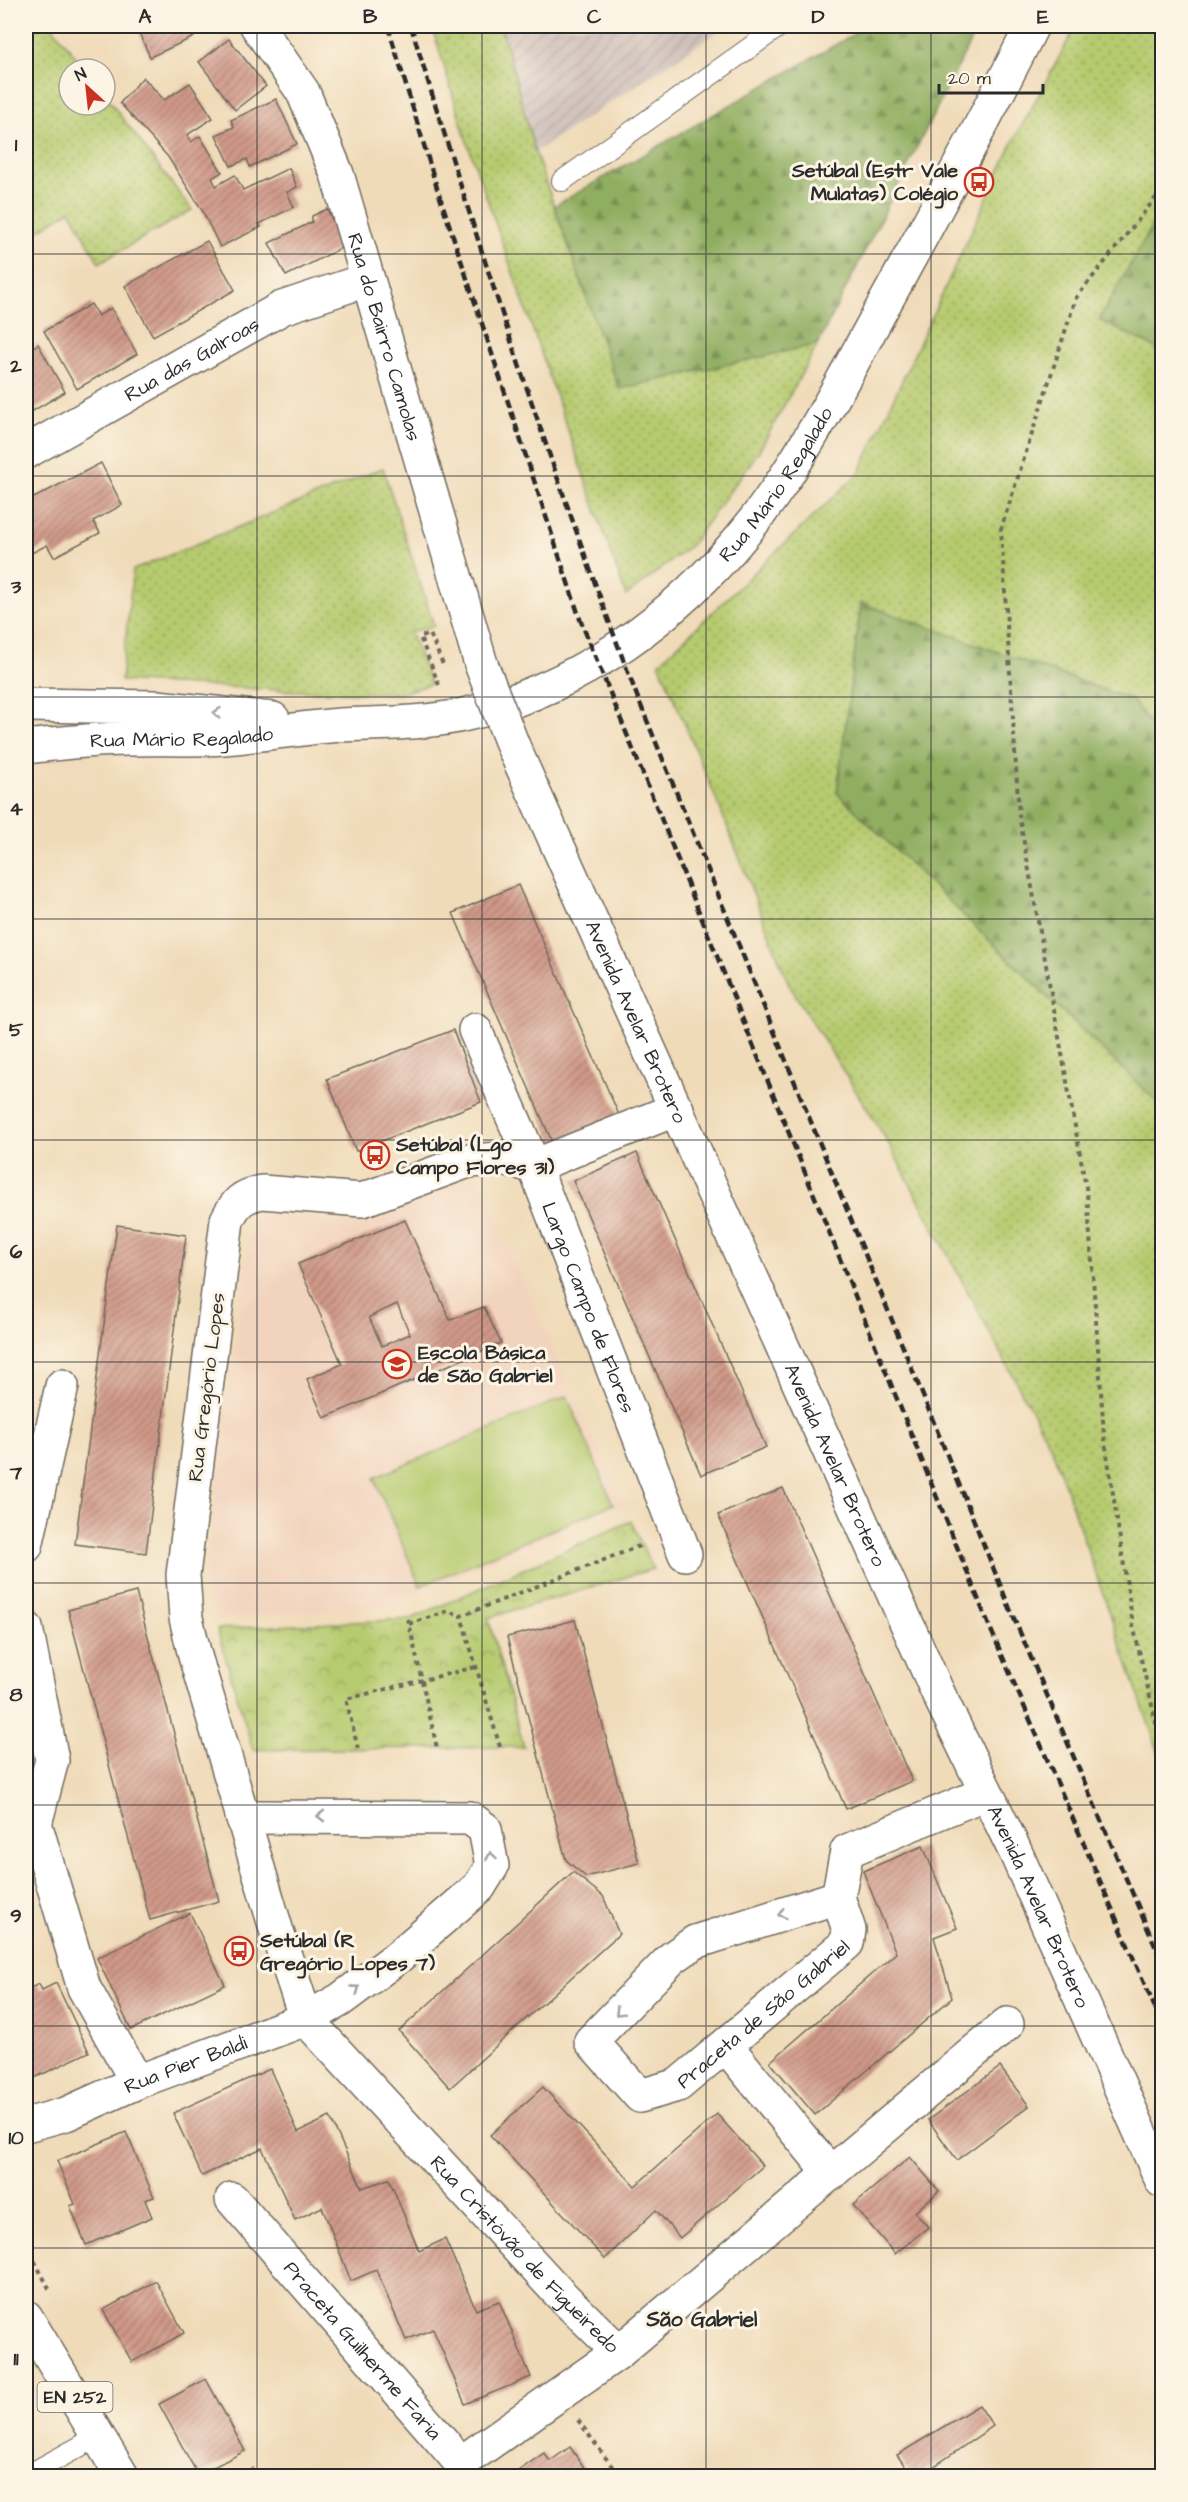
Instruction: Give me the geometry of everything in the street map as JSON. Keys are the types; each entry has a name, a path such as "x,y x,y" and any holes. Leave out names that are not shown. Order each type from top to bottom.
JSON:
{"street":[{"name":"Rua do Bairro Camolas","path":"257,26 303,92 337,174 366,280 481,664 513,746"},
{"name":"Rua Mário Regalado","path":"26,747 126,739 222,738 338,725 407,723 445,718 485,710 546,688 583,670 632,638 709,571 776,492 813,432 957,174 1032,26"},
{"name":"Rua das Galroas","path":"26,452 282,308 366,280"},
{"name":"Rua Mário Regalado","path":"26,705 157,707 338,725"},
{"name":"Avenida Avelar Brotero","path":"513,746 938,1693 986,1793 1162,2181"},
{"name":"Largo Campo de Flores","path":"475,1030 534,1166 685,1554"},
{"path":"534,1166 677,1109"},
{"name":"Rua Gregório Lopes","path":"306,2019 242,1817 186,1618 183,1575 227,1220 235,1203 247,1195 262,1192 362,1200 468,1161 502,1159 534,1166"},
{"path":"26,1546 62,1386"},
{"path":"26,1628 52,1760 30,1808 84,1988 137,2082"},
{"name":"Praceta de São Gabriel","path":"838,1897 694,1942 672,1958 591,2041 640,2096 678,2085 847,1943 849,1930 838,1897 847,1851 986,1793"},
{"name":"Rua Pier Baldi","path":"26,2125 66,2114 137,2082 306,2019 340,2000 370,1978 479,1887 492,1866 484,1829 470,1818 242,1817"},
{"name":"Rua Cristóvão de Figueiredo","path":"306,2019 559,2294 620,2352 1007,2024"},
{"path":"726,2046 831,2174"},
{"name":"Rua Pier Baldi","path":"26,2147 66,2114"},
{"name":"Praceta Guilherme Faria","path":"232,2199 461,2463 620,2352"},
{"name":"EN 252","path":"26,2318 122,2476"}],"lane":[{"path":"562,181 780,26"},
{"path":"26,2476 99,2436"}],"path":[{"path":"1162,190 1076,298 1001,528 1019,814 1087,1193 1104,1434 1133,1625 1162,1748"},
{"path":"440,689 420,637 430,634 448,678 481,664"},
{"path":"437,1748 409,1621 448,1611 461,1616 642,1545"},
{"path":"461,1616 500,1747"},
{"path":"358,1749 346,1699 476,1667"},
{"path":"561,2395 619,2476"}],"shaded area":[{"path":"501,26 726,26 535,152"},
{"name":"Escola Básica de São Gabriel","path":"477,1175 623,1504 388,1606 218,1619 204,1587 251,1225 272,1211 338,1224"}],"green space":[{"path":"43,26 52,26 76,57 57,57 57,117 117,117 117,111 192,210 99,263 70,210 26,239 26,38"},
{"path":"432,26 501,26 535,152 619,388 818,344 759,451 691,545 626,596 466,139"},
{"path":"868,26 978,26 818,344 619,389 554,206"},
{"path":"1076,26 1162,26 1162,190 1159,214 1099,320 1162,351 1162,741 1132,700 861,603 837,793 1162,1107 1162,1762 1052,1449 886,1139 789,985 720,808 659,663 859,473 1012,144"},
{"path":"1162,190 1162,351 1099,320 1159,214"},
{"path":"383,468 434,626 410,632 431,684 400,694 294,691 121,681 133,570"},
{"path":"861,603 1132,700 1162,741 1162,1107 837,793"},
{"path":"567,1396 613,1504 420,1586 374,1478"},
{"path":"631,1521 653,1569 488,1618 524,1747 253,1750 217,1629 411,1619"}],"building":[{"path":"136,26 188,26 194,37 150,57"},
{"path":"229,39 266,86 235,110 199,62"},
{"path":"143,77 164,100 190,83 213,118 187,135 191,142 200,136 222,172 212,178 216,186 235,175 243,190 289,168 297,187 287,192 294,207 259,224 261,227 220,247 202,210 168,157 120,103"},
{"path":"276,99 297,144 250,167 247,159 231,166 216,135 234,127 231,120"},
{"path":"327,209 345,246 286,276 269,243 312,222 312,216"},
{"path":"207,241 235,290 153,336 125,286"},
{"path":"91,304 98,316 111,308 137,354 77,389 44,331"},
{"path":"38,344 65,392 26,415 26,352"},
{"path":"101,463 122,505 93,521 100,533 54,557 47,545 26,556 26,502"},
{"path":"518,885 619,1115 553,1144 453,913"},
{"path":"453,1030 481,1102 356,1151 327,1079"},
{"path":"637,1153 766,1447 701,1475 573,1181"},
{"path":"405,1220 450,1320 484,1307 501,1343 324,1418 307,1379 342,1364 298,1264","holes":["397,1304 410,1334 382,1346 369,1317"]},
{"path":"117,1225 186,1235 146,1553 75,1544"},
{"path":"783,1488 912,1781 846,1809 718,1515"},
{"path":"136,1592 219,1901 150,1920 68,1610"},
{"path":"575,1620 639,1863 586,1877 566,1860 507,1637"},
{"path":"923,1846 957,1928 934,1937 952,1998 815,2115 770,2062 896,1953 863,1871"},
{"path":"573,1872 603,1896 619,1934 450,2088 399,2031"},
{"path":"190,1913 225,1985 131,2030 97,1958"},
{"path":"56,1983 89,2052 26,2082 26,1990 39,1984 42,1990"},
{"path":"1000,2067 1029,2106 957,2160 928,2120"},
{"path":"270,2069 298,2132 330,2117 362,2188 389,2179 419,2251 445,2239 476,2310 499,2301 531,2377 465,2404 433,2329 406,2340 376,2270 351,2281 322,2207 295,2220 262,2148 202,2176 173,2113"},
{"path":"543,2087 635,2186 717,2114 763,2166 680,2238 656,2210 605,2259 490,2135"},
{"path":"126,2132 154,2197 145,2200 152,2217 86,2245 70,2206 75,2204 57,2161"},
{"path":"910,2157 939,2191 915,2212 928,2227 895,2254 853,2205"},
{"path":"156,2281 184,2333 132,2362 103,2310"},
{"path":"206,2379 245,2451 198,2475 159,2404"},
{"path":"979,2405 993,2426 920,2476 912,2476 897,2455"},
{"path":"570,2447 590,2476 511,2476 544,2453 550,2461"},
{"path":"252,2468 257,2476 237,2476"}],"railway":[{"path":"388,26 437,188 580,619 988,1623 1162,2024"},
{"path":"411,26 518,363 637,696 1010,1609 1162,1962"}],"place":[{"name":"Setúbal (Estr Vale Mulatas) Colégio","path":"979,182"},
{"name":"Setúbal (Lgo Campo Flores 31)","path":"375,1155"},
{"name":"Escola Básica de São Gabriel","path":"397,1364"},
{"name":"Setúbal (R Gregório Lopes 7)","path":"239,1951"}],"district":[{"name":"São Gabriel","path":"702,2319"}]}
